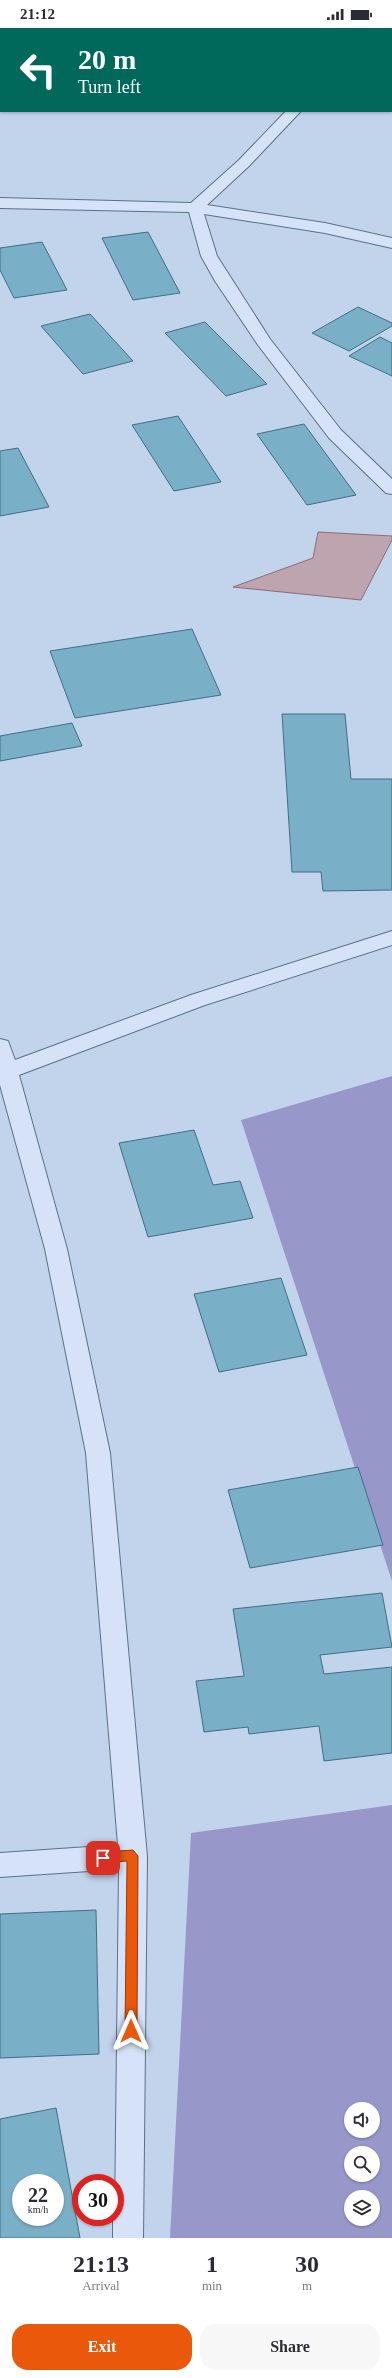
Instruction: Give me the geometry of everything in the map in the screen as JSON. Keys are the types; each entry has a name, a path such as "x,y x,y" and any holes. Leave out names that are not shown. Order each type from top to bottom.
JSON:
{"street":[{"path":"195,208 244,163 293,112"},
{"path":"0,203 195,208 325,228 392,243"},
{"path":"195,208 209,256 223,281 264,342 335,434 392,489"},
{"path":"7,1070 148,1019 392,938"},
{"path":"0,1046 7,1070 7,1100 56,1249 98,1453 133,1856 128,2238"},
{"path":"0,1865 133,1856"}],"shaded area":[{"path":"318,532 392,536 392,540 361,600 233,587 313,558"},
{"path":"392,1076 392,1581 241,1120"},
{"path":"392,1805 392,2238 170,2238 191,1833"}],"building":[{"path":"148,232 180,293 133,300 102,238"},
{"path":"42,242 67,290 14,298 0,270 0,248"},
{"path":"358,307 392,323 392,326 349,351 312,333"},
{"path":"90,314 133,361 83,374 41,326"},
{"path":"205,322 267,384 226,396 165,333"},
{"path":"380,337 392,343 392,376 349,356"},
{"path":"178,416 221,482 174,491 132,425"},
{"path":"304,424 356,495 307,505 257,434"},
{"path":"18,448 49,507 0,516 0,451"},
{"path":"192,629 221,695 75,718 50,651"},
{"path":"282,714 345,714 351,779 392,779 392,890 323,891 321,872 292,872"},
{"path":"72,723 82,746 0,761 0,736"},
{"path":"194,1130 213,1185 240,1181 253,1218 148,1237 119,1143"},
{"path":"281,1278 307,1355 219,1372 194,1294"},
{"path":"358,1467 383,1545 250,1568 228,1490"},
{"path":"382,1593 392,1647 320,1655 324,1674 392,1667 392,1753 324,1761 319,1726 249,1734 248,1727 204,1732 196,1681 244,1676 233,1609"},
{"path":"96,1910 99,2054 0,2058 0,1914"},
{"path":"56,2108 72,2195 72,2226 78,2226 80,2238 0,2238 0,2119"}],"route":[{"path":"103,1858 133,1856 131,2031"}]}
